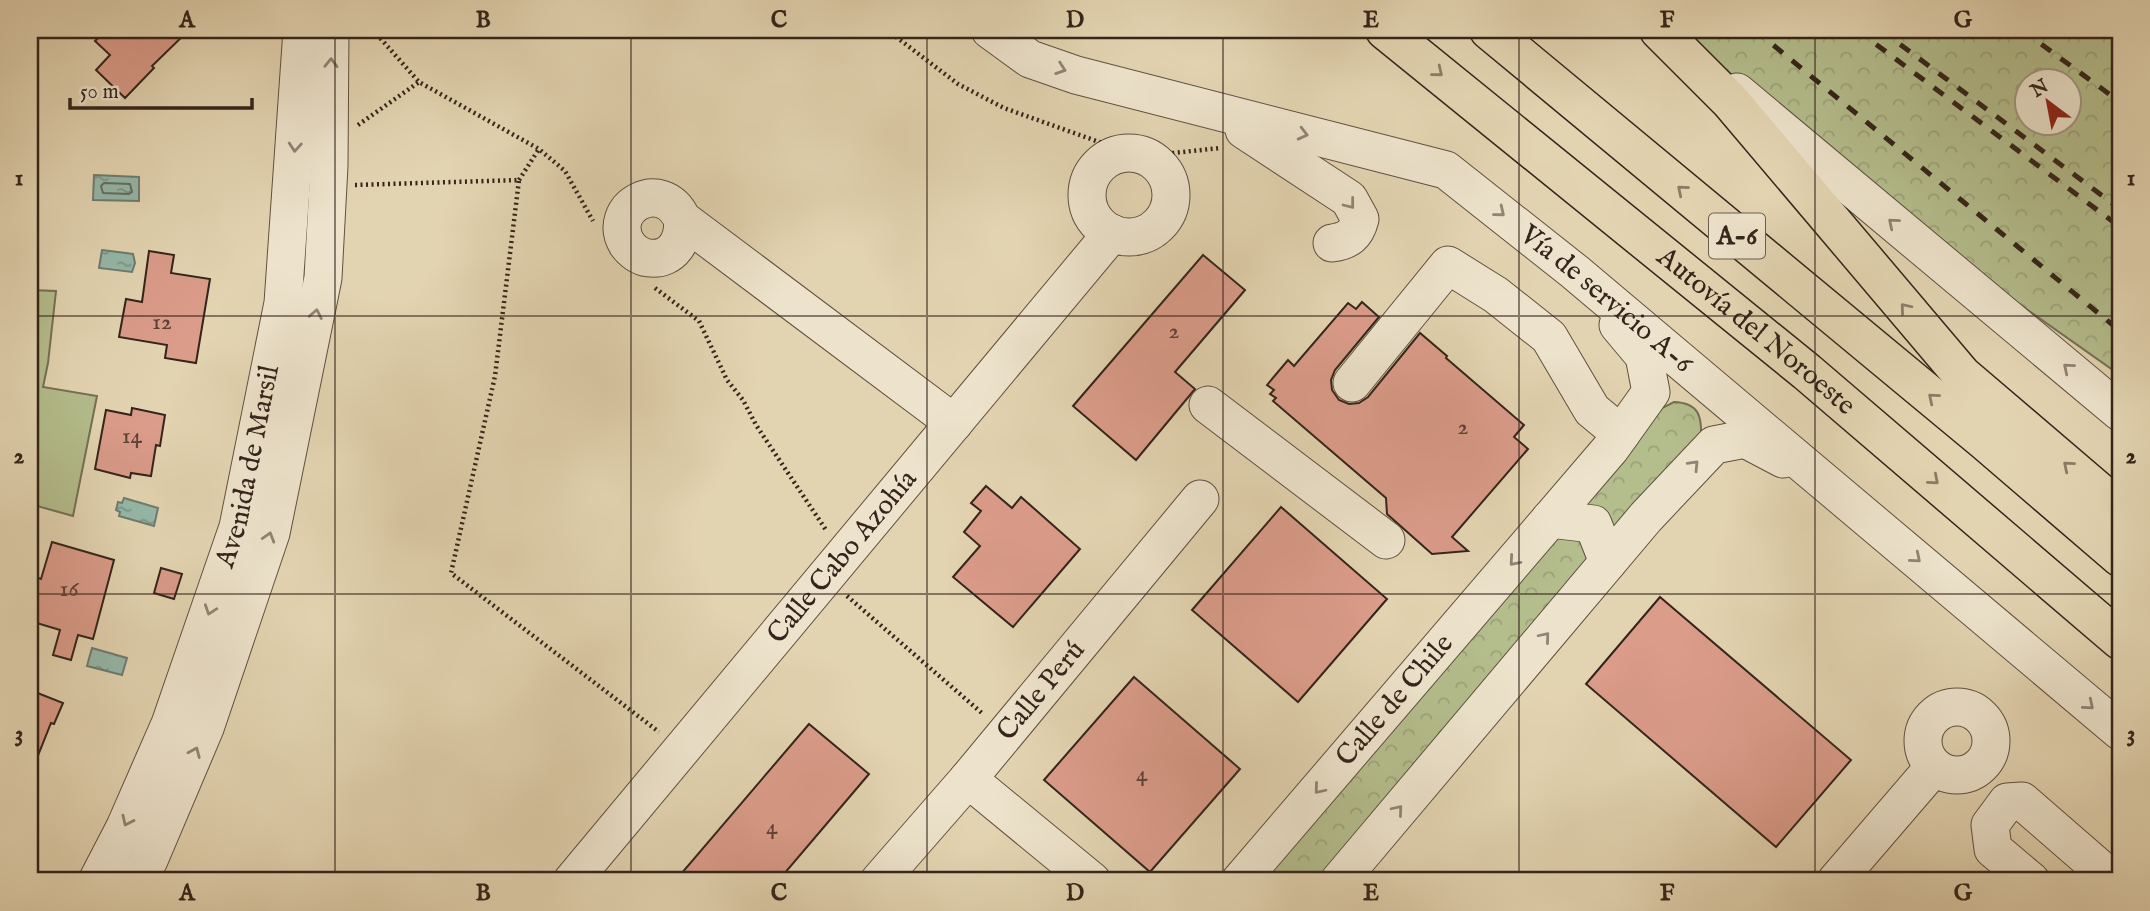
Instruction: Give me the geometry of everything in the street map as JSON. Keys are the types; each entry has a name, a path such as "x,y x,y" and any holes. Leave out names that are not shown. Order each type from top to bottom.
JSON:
{"highway":[{"name":"Autovía del Noroeste","path":"1385,30 1807,372 2120,640"},
{"name":"A-6","path":"1489,30 1985,441 2120,557"},
{"path":"1660,30 1730,101 1962,375 2120,510"}],"street":[{"name":"Avenida de Marsil","path":"97,881 125,827 170,724 238,527 283,303 302,30"},
{"name":"Avenida de Marsil","path":"138,881 205,728 271,533 323,278 328,187 330,30"},
{"path":"1660,30 2120,412"},
{"name":"Vía de servicio A-6","path":"995,32 1030,59 1076,75 1446,170 1575,272 2120,731"},
{"path":"1213,111 1349,199 1360,219 1357,230 1345,242 1332,243"},
{"path":"1116,154 1138,154 1156,162 1165,172 1170,185 1168,211 1151,231 1125,237 1112,233 1101,227 1091,214 1087,200 1093,172 1103,161 1116,154"},
{"path":"682,219 954,423"},
{"name":"Calle Cabo Azohía","path":"572,881 1112,233"},
{"path":"1352,383 1448,265 1496,295 1549,337 1592,410 1621,434"},
{"name":"Calle de Chile","path":"1240,881 1591,471 1651,393 1644,356 1575,272"},
{"path":"1208,405 1386,540"},
{"path":"1339,881 1646,517 1714,445 1745,439 1826,482"},
{"path":"1591,471 1607,508 1646,517"},
{"name":"Calle Perú","path":"879,881 968,779 1200,499"},
{"path":"1550,519 1593,524 1608,562"},
{"path":"1836,881 1934,767"},
{"path":"968,779 1092,881"},
{"path":"2031,881 1993,849 1990,825 2007,802 2022,801 2114,881"}],"path":[{"path":"373,30 419,82 539,149 565,171 598,231"},
{"path":"887,30 958,84 1003,107 1138,154 1206,151 1240,145 1258,138"},
{"path":"329,146 419,82"},
{"path":"539,149 519,180 495,376 451,573 682,749"},
{"path":"328,187 519,180"},
{"path":"646,282 699,321 727,380 743,400 763,436 837,547 833,568 1006,733"}],"green space":[{"path":"1630,30 2120,30 2120,375"},
{"path":"30,290 56,291 43,387 97,396 73,516 30,504 30,448 35,419 30,418"},
{"path":"1674,402 1689,405 1697,412 1701,423 1701,438 1322,881 1256,881 1662,408"}],"water":[{"path":"94,175 139,177 139,201 93,200"},
{"path":"102,250 133,254 135,263 132,272 99,268"},
{"path":"124,498 158,508 154,526 119,516 120,512 116,510 118,502 122,503"},
{"path":"92,648 127,658 122,675 87,666"}],"building":[{"path":"106,30 189,30 152,66 154,68 125,98 96,70 110,55 95,41"},
{"path":"149,251 174,255 171,273 210,279 196,363 165,358 167,345 119,337 126,299 142,302"},
{"path":"1203,255 1245,290 1175,372 1195,389 1136,460 1073,406"},
{"path":"1362,302 1379,317 1335,370 1331,380 1332,390 1339,400 1349,404 1359,403 1368,397 1420,333 1524,425 1514,437 1528,449 1452,537 1468,551 1432,554 1387,514 1386,498 1273,401 1276,398 1270,394 1274,390 1267,385 1288,360 1294,366 1348,303 1356,309"},
{"path":"132,408 165,415 151,476 131,473 130,478 95,469 106,410 131,415"},
{"path":"986,486 1012,508 1021,497 1080,549 1013,627 953,577 980,546 964,532 981,511 971,503"},
{"path":"1281,507 1387,599 1298,702 1192,610"},
{"path":"52,542 114,560 93,639 78,635 71,660 53,655 60,630 30,621 30,580 35,581 36,577 41,579"},
{"path":"161,568 182,574 174,599 154,593"},
{"path":"1660,597 1851,760 1776,847 1586,684"},
{"path":"1134,677 1240,769 1150,872 1044,780"},
{"path":"30,690 63,703 54,724 51,723 31,773"},
{"path":"809,724 869,774 778,881 675,881"}],"railway":[{"path":"1755,30 2120,331"},
{"path":"1857,30 2120,227"},
{"path":"1881,30 2120,209"},
{"path":"2022,30 2120,102"}]}
